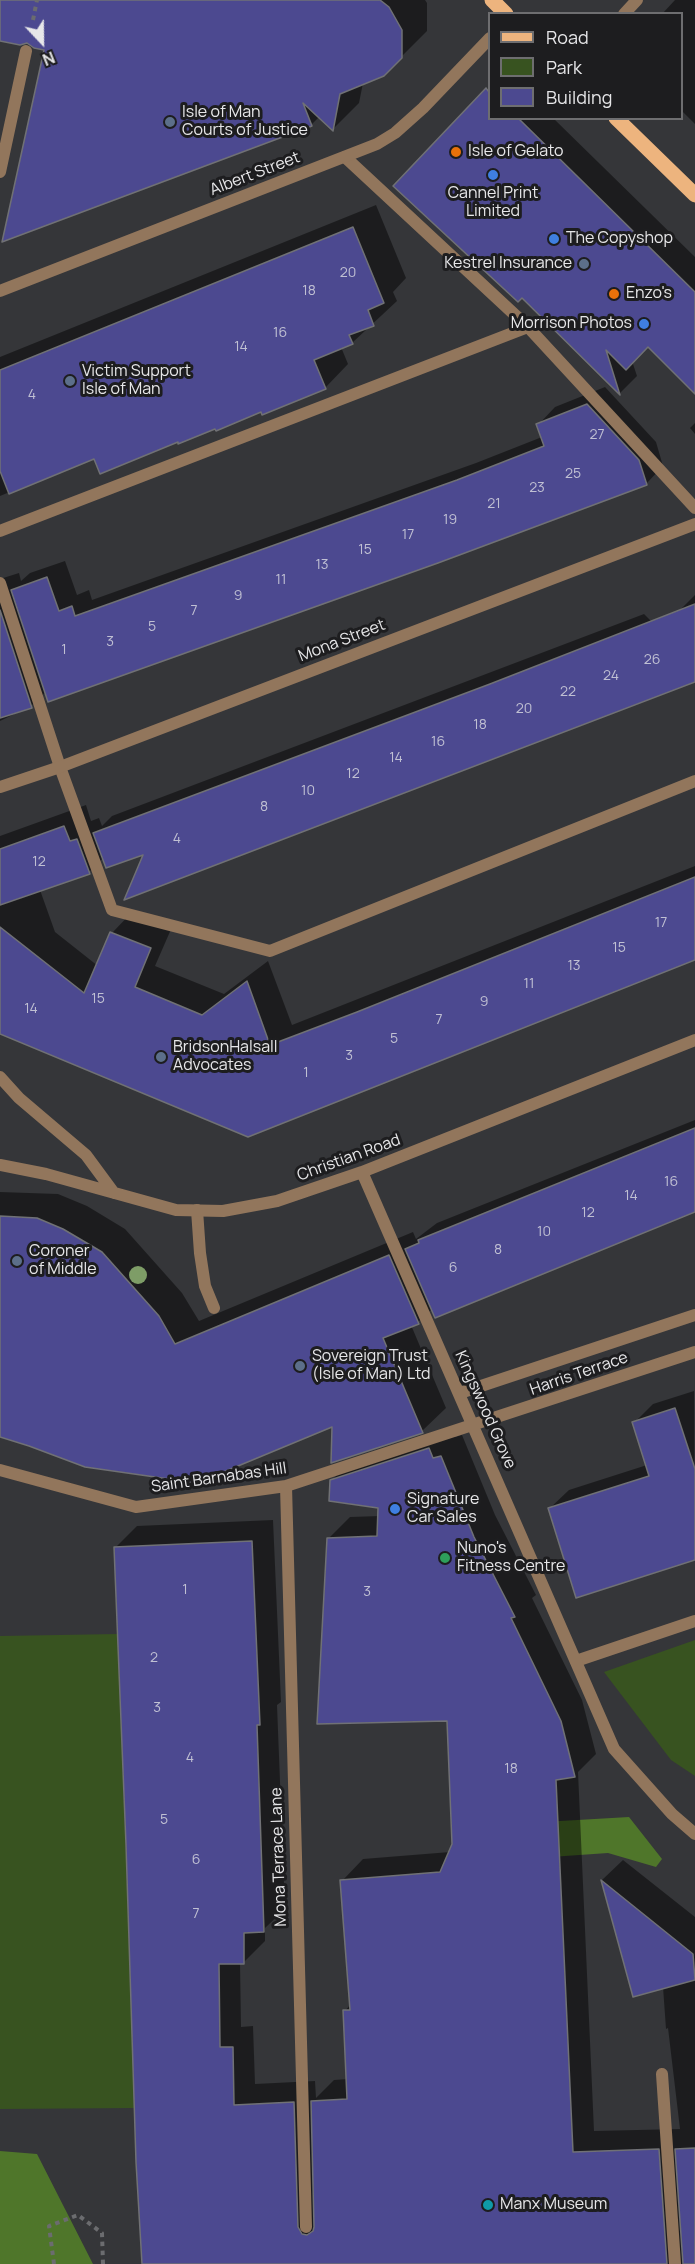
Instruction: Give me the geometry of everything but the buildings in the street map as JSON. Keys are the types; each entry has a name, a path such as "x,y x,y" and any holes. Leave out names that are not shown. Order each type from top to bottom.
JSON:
{"main road":[{"path":"492,0 504,12"},
{"path":"618,120 695,195"}],"street":[{"path":"626,12 637,0"},
{"name":"Albert Street","path":"0,291 377,144 395,133 423,108 488,39"},
{"path":"0,172 26,51"},
{"path":"345,157 528,327 695,508"},
{"path":"0,531 528,327"},
{"name":"Mona Street","path":"0,787 60,767 695,524"},
{"path":"0,583 60,767 112,910 270,951 695,781"},
{"name":"Christian Road","path":"0,1166 46,1174 176,1210 223,1211 277,1201 362,1172 695,1040"},
{"path":"0,1077 19,1098 86,1155 114,1193"},
{"name":"Kingswood Grove","path":"362,1172 614,1749 672,1814 695,1834"},
{"path":"197,1210 205,1286 214,1308"},
{"path":"460,1393 695,1315"},
{"name":"Harris Terrace","path":"474,1426 695,1352"},
{"name":"Saint Barnabas Hill","path":"0,1470 136,1507 286,1486 474,1426"},
{"name":"Mona Terrace Lane","path":"286,1486 306,2227"},
{"path":"576,1661 695,1621"},
{"path":"662,2074 675,2264"}],"path":[{"path":"54,2264 49,2226 78,2215 102,2234 103,2264"}],"green space":[{"path":"118,1634 135,2108 0,2109 0,1636"},
{"path":"695,1640 695,1776 671,1760 604,1672"},
{"path":"629,1817 662,1859 656,1867 608,1853 494,1861 491,1825"},
{"path":"0,2151 37,2154 93,2264 0,2264"}],"place":[{"name":"Isle of Man Courts of Justice","path":"170,122"},
{"name":"Isle of Gelato","path":"456,152"},
{"name":"Cannel Print Limited","path":"493,175"},
{"name":"The Copyshop","path":"554,239"},
{"name":"Kestrel Insurance","path":"584,264"},
{"name":"Enzo's","path":"614,294"},
{"name":"Morrison Photos","path":"644,324"},
{"name":"Victim Support Isle of Man","path":"70,381"},
{"name":"BridsonHalsall Advocates","path":"161,1057"},
{"name":"Coroner of Middle","path":"17,1261"},
{"name":"Sovereign Trust (Isle of Man) Ltd","path":"300,1366"},
{"name":"Signature Car Sales","path":"395,1509"},
{"name":"Nuno's Fitness Centre","path":"445,1558"},
{"name":"Manx Museum","path":"488,2205"}]}
